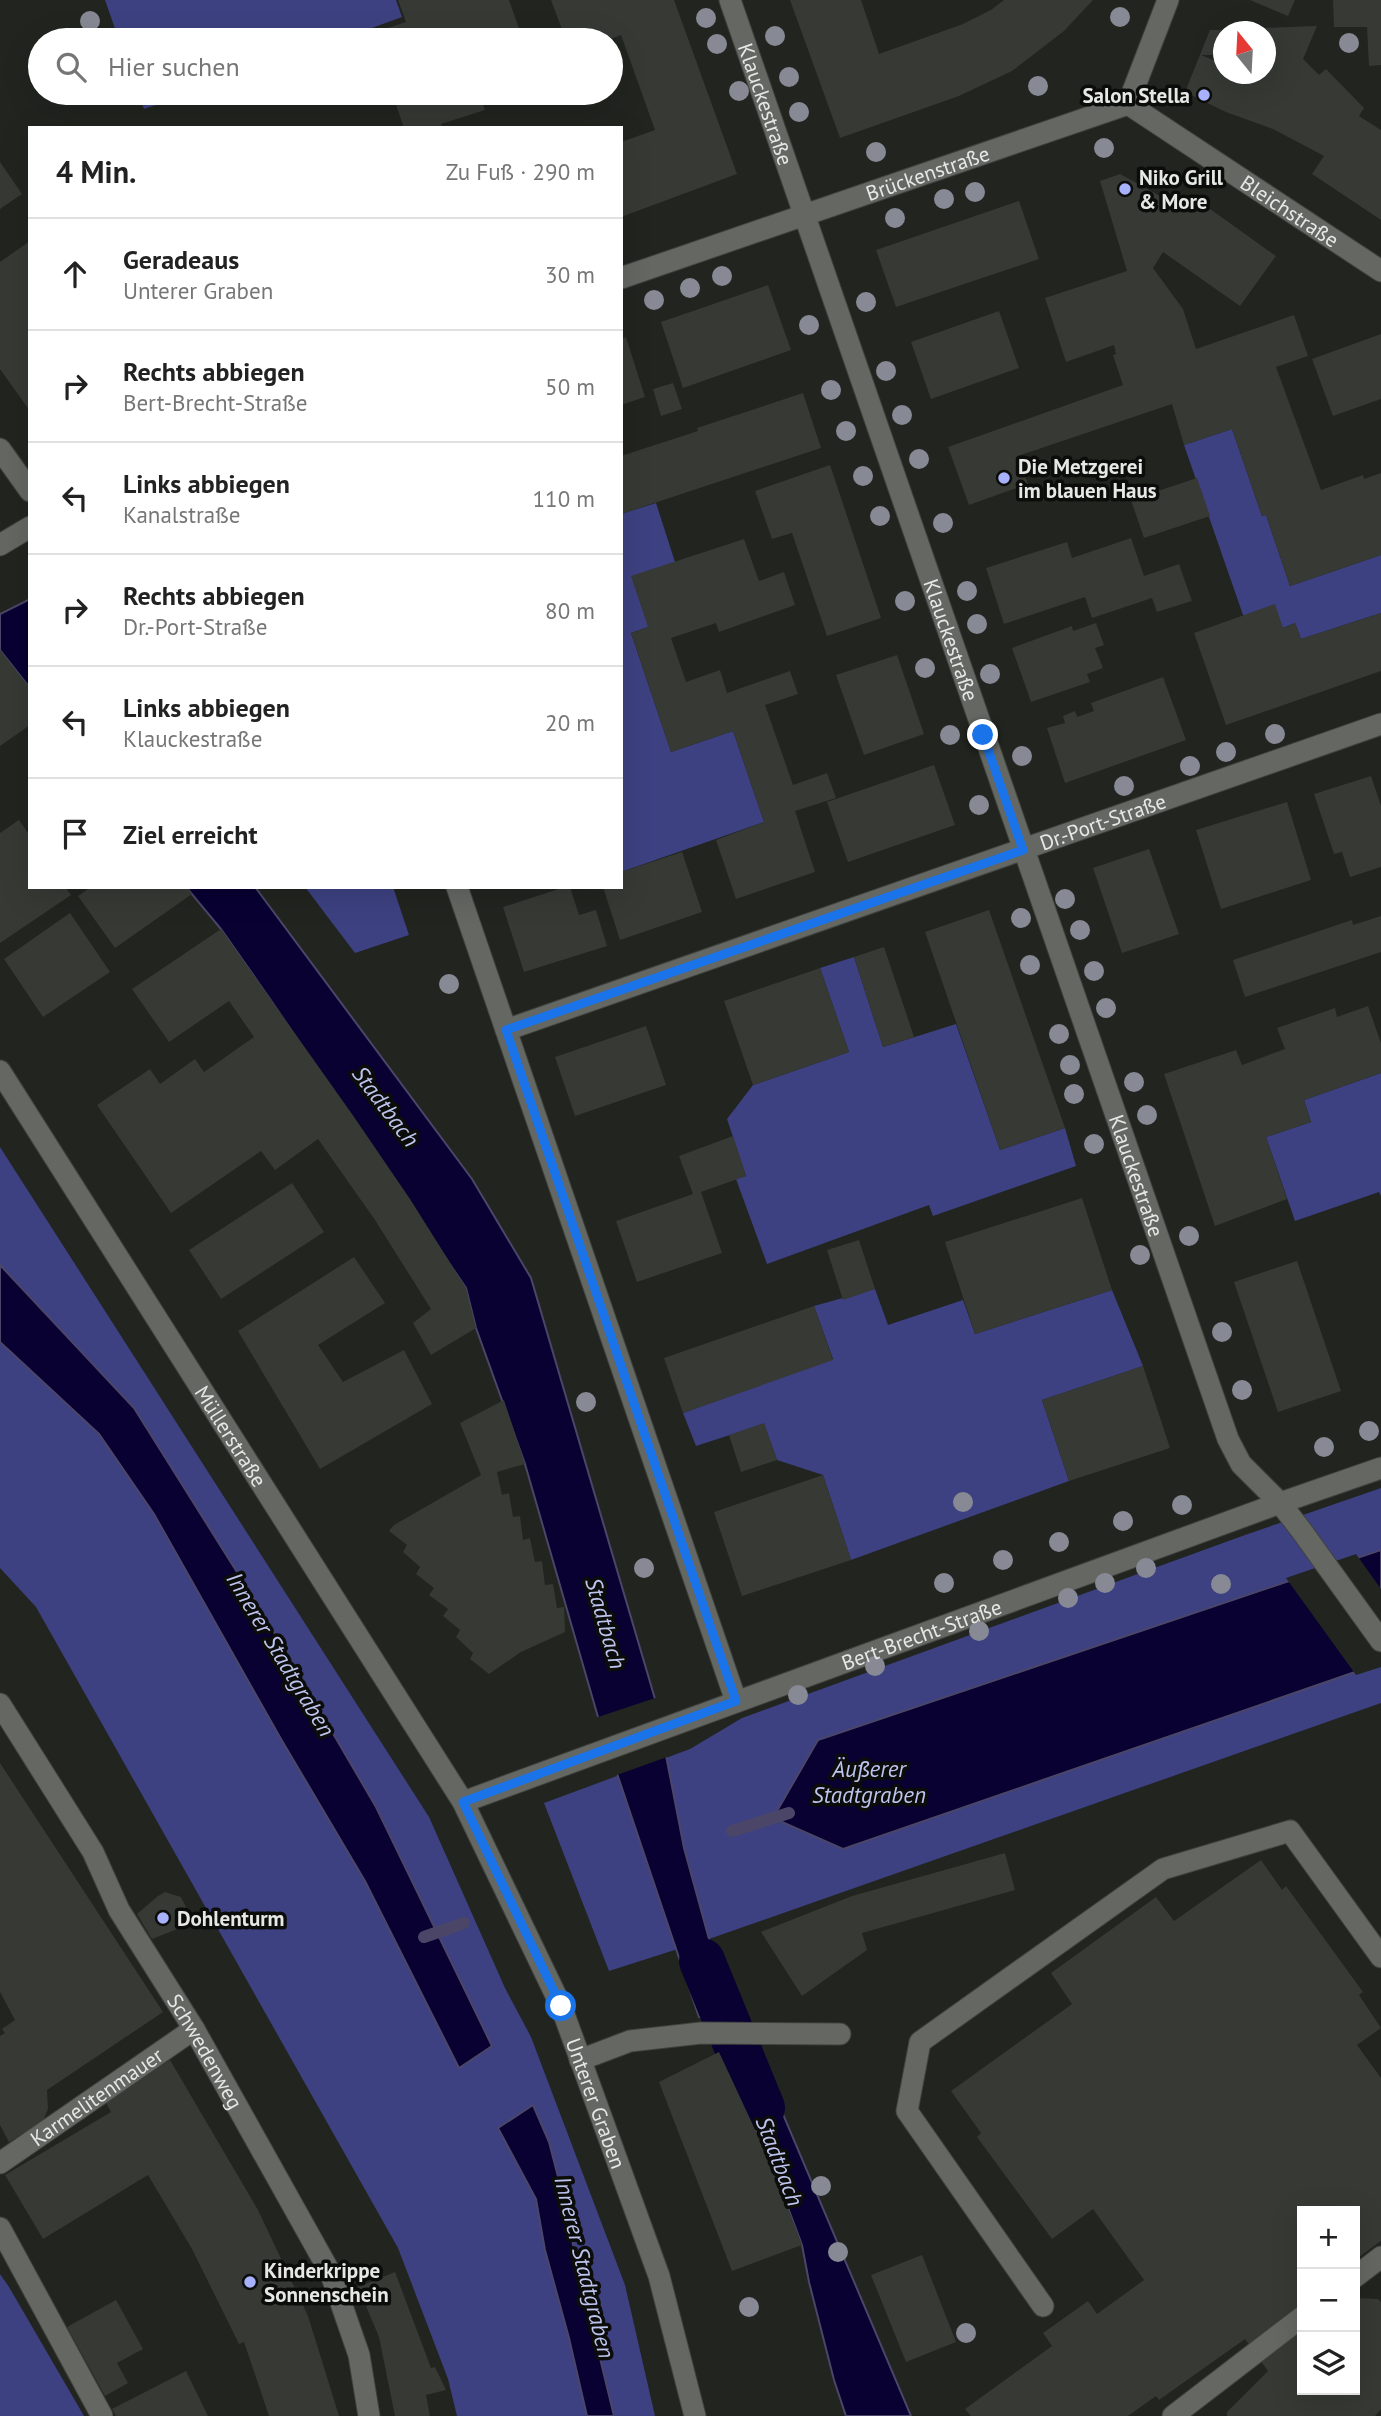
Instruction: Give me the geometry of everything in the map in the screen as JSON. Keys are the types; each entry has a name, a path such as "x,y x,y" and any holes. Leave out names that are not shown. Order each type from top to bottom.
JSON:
{"street":[{"name":"Klauckestraße","path":"730,0 1228,1439 1241,1464 1280,1503 1381,1641"},
{"path":"1128,104 1168,0"},
{"name":"Brückenstraße","path":"623,277 1128,104"},
{"name":"Bleichstraße","path":"1128,104 1381,271"},
{"path":"0,449 28,488"},
{"path":"0,545 28,528"},
{"name":"Dr.-Port-Straße","path":"506,1030 1381,724"},
{"path":"458,889 736,1701"},
{"name":"Müllerstraße","path":"0,1072 463,1802"},
{"name":"Bert-Brecht-Straße","path":"463,1802 1381,1468"},
{"name":"Schwedenweg","path":"0,1704 93,1852 119,1910 194,2029 331,2274 359,2355 369,2416"},
{"name":"Unterer Graben","path":"463,1802 561,2006 659,2276 695,2416"},
{"path":"1043,2306 907,2111 920,2042 1163,1869 1290,1831 1381,1957"},
{"name":"Karmelitenmauer","path":"0,2163 194,2029"},
{"path":"580,2060 630,2042 701,2033 840,2034"},
{"path":"0,2228 102,2416"},
{"path":"1360,2273 1381,2257"},
{"path":"1173,2416 1297,2321"}],"shaded area":[{"path":"105,0 396,0 402,17 372,28 115,28"},
{"path":"1232,429 1290,586 1381,555 1381,613 1301,639 1295,623 1283,628 1243,615 1184,445"},
{"path":"656,503 675,562 648,627 631,633 671,752 733,731 764,822 623,871 623,513"},
{"path":"307,889 394,889 409,935 355,953"},
{"path":"854,957 883,1047 956,1024 1000,1150 1065,1128 1076,1166 933,1216 929,1205 767,1264 736,1179 746,1176 727,1119 753,1085 849,1052 820,968"},
{"path":"1381,1073 1381,1196 1379,1192 1295,1221 1266,1137 1311,1122 1304,1100"},
{"path":"0,1147 429,1817 505,1988 531,2037 625,2285 655,2416 457,2416 448,2379 398,2248 36,1607 0,1568"},
{"path":"875,1289 888,1325 963,1300 975,1334 1112,1290 1143,1366 1042,1400 1069,1481 851,1560 823,1475 777,1460 764,1424 696,1446 683,1413 833,1359 814,1306"},
{"path":"1381,1488 1381,1703 709,1939 609,1971 544,1803 690,1749 742,1718"},
{"path":"0,2274 9,2287 84,2416 0,2416"}],"water":[{"path":"28,600 28,685 0,650 0,614"},
{"path":"188,889 256,889 472,1179 531,1278 655,1699 684,1848 709,1939 743,2018 699,2017 598,1717 525,1464 476,1328 466,1288 221,929"},
{"name":"Innerer Stadtgraben","path":"0,1265 134,1408 262,1612 376,1807 492,2046 459,2068 365,1881 154,1514 99,1434 0,1342"},
{"name":"Äußerer Stadtgraben","path":"1381,1550 1381,1663 843,1849 773,1818 818,1740"},
{"path":"718,2049 757,2053 911,2416 846,2416 834,2380 802,2245 773,2168"},
{"path":"533,2105 549,2142 614,2416 587,2416 545,2250 536,2199 498,2128"}],"pier":[{"path":"1356,1554 1381,1589 1381,1667 1356,1675 1286,1578"},
{"path":"658,1697 670,1756 614,1776 595,1718"}],"building":[{"path":"398,0 509,0 519,28 387,28 406,22"},
{"path":"551,0 674,0 737,174 623,216 623,141 655,130 623,41 623,28 562,28"},
{"path":"790,0 861,0 879,54 963,24 1004,0 1093,0 1064,31 1012,71 959,96 840,138"},
{"path":"1250,0 1295,0 1288,16"},
{"path":"1333,0 1381,0 1381,65 1369,66 1367,27 1334,27"},
{"path":"1317,26 1303,59 1319,75 1326,69 1364,108 1359,116 1381,130 1381,220 1312,174 1324,156 1273,129 1226,112 1185,92 1210,30 1213,30 1213,55 1201,55 1213,60 1213,84 1276,84 1276,27"},
{"path":"396,105 483,105 485,110 441,124 442,126 403,126"},
{"path":"0,162 22,194 0,209"},
{"path":"1120,174 1191,213 1199,201 1276,256 1240,306 1163,252 1153,268 1183,309 1196,349 1294,315 1308,356 1276,367 1321,490 1363,475 1364,479 1381,473 1381,555 1290,586 1232,429 1184,445 1172,404 1018,456 1028,484 969,505 948,447 1123,385 1113,355 1116,354 1114,345 1066,362 1045,298 1127,271 1100,181"},
{"path":"1019,201 1039,259 896,307 876,250"},
{"path":"28,242 28,408 0,369 0,262"},
{"path":"768,285 791,350 683,388 661,322"},
{"path":"999,311 1019,368 931,399 911,342"},
{"path":"1381,334 1381,399 1333,416 1312,359"},
{"path":"626,337 645,397 623,404 623,338"},
{"path":"673,383 682,409 661,416 653,389"},
{"path":"803,393 821,448 623,513 623,455 698,431 697,428"},
{"path":"830,465 881,618 827,636 792,533 772,539 755,491"},
{"path":"1197,478 1210,516 1144,538 1131,500"},
{"path":"1131,538 1144,576 1179,564 1192,601 1157,612 1152,598 1092,618 1085,597 1004,624 986,568 1067,542 1072,558"},
{"path":"744,539 759,581 784,572 795,605 719,632 716,623 671,638 686,682 720,670 727,693 790,671 798,694 765,705 793,785 827,773 836,798 795,811 815,872 736,899 716,840 764,822 733,731 671,752 631,633 648,627 631,576"},
{"path":"1275,604 1283,628 1295,623 1301,639 1381,613 1381,671 1226,725 1194,633"},
{"path":"1096,623 1104,645 1095,648 1103,668 1087,674 1090,682 1031,702 1012,648 1072,626 1073,631"},
{"path":"0,650 28,685 28,726 0,746"},
{"path":"897,655 924,734 864,755 836,675"},
{"path":"1163,677 1186,740 1065,783 1047,728 1065,723 1063,716 1075,711 1077,717 1094,711 1091,703"},
{"path":"934,765 955,825 848,862 827,802"},
{"path":"1371,776 1381,806 1381,867 1350,877 1342,852 1334,854 1314,794"},
{"path":"1287,802 1311,880 1221,909 1196,830"},
{"path":"19,820 28,833 28,889 66,889 71,895 0,943 0,833"},
{"path":"1149,849 1179,934 1122,953 1093,868"},
{"path":"682,852 702,912 620,940 604,889 623,889 623,871"},
{"path":"88,889 188,889 192,894 115,948 78,896"},
{"path":"559,889 571,889 579,915 596,910 607,946 524,972 503,907"},
{"path":"989,910 1065,1128 1000,1150 925,932"},
{"path":"70,913 110,972 43,1017 4,959"},
{"path":"1381,916 1381,952 1245,997 1233,960 1352,920 1353,925"},
{"path":"221,929 352,1114 466,1288 476,1328 431,1355 413,1323 431,1309 375,1220 318,1139 275,1170 261,1151 171,1213 97,1105 150,1069 160,1084 195,1059 204,1072 254,1037 229,1001 169,1042 132,989"},
{"path":"884,947 914,1037 883,1047 854,957"},
{"path":"820,968 849,1052 753,1085 724,1001"},
{"path":"1368,1006 1381,1043 1381,1073 1304,1100 1311,1122 1266,1137 1287,1199 1215,1226 1164,1074 1236,1050 1242,1065 1285,1049 1277,1028 1335,1008 1337,1017"},
{"path":"646,1026 666,1085 575,1116 555,1057"},
{"path":"733,1136 746,1176 701,1192 722,1253 637,1282 616,1221 693,1194 679,1156"},
{"path":"292,1183 324,1232 221,1299 189,1250"},
{"path":"1082,1198 1112,1290 975,1334 945,1242"},
{"path":"859,1240 875,1289 843,1300 827,1250"},
{"path":"354,1257 385,1303 318,1345 343,1382 404,1350 432,1404 320,1469 238,1331"},
{"path":"1297,1261 1341,1391 1278,1412 1234,1282"},
{"path":"814,1306 833,1360 683,1413 664,1358"},
{"path":"1143,1366 1170,1448 1069,1481 1042,1400"},
{"path":"504,1400 525,1464 497,1472 502,1495 509,1493 513,1517 520,1516 523,1540 530,1538 535,1562 542,1561 545,1585 553,1584 557,1608 564,1607 565,1632 521,1652 489,1674 470,1659 473,1653 456,1637 460,1630 443,1616 448,1609 429,1595 434,1588 416,1574 420,1567 403,1552 407,1545 389,1531 394,1525 481,1475 460,1423"},
{"path":"764,1423 777,1460 741,1472 729,1435"},
{"path":"823,1475 851,1560 742,1596 714,1512"},
{"path":"0,1763 163,2012 47,2090 48,2109 43,2121 9,2142 0,2125 0,2036 5,2033 2,2029 15,2020 0,1992"},
{"path":"1005,1853 1015,1890 862,1933 867,1950 802,1996 761,1932 852,1896"},
{"path":"1261,1860 1282,1890 1286,1886 1363,1992 1359,1995 1381,2028 1357,2045 1381,2078 1381,2241 1360,2256 1360,2206 1297,2206 1297,2395 1360,2395 1360,2298 1378,2299 1381,2302 1381,2409 1375,2416 1227,2416 1227,2412 1268,2371 1245,2339 1159,2400 1156,2396 1128,2416 971,2416 965,2409 1052,2346 1043,2333 1088,2301 1097,2314 1144,2280 1093,2209 1052,2239 977,2137 981,2133 951,2091 1072,2004 1051,1973 1156,1897 1174,1921"},
{"name":"Dohlenturm","path":"165,1892 181,1897 187,1915 180,1928 152,1939 137,1914"},
{"path":"719,2052 773,2168 802,2245 732,2271 659,2082"},
{"path":"170,2060 258,2210 308,2316 339,2416 269,2416 244,2342 239,2344 192,2249 148,2175 43,2239 5,2175 111,2112 104,2099"},
{"path":"922,2255 956,2342 906,2362 871,2275"},
{"path":"395,2272 431,2368 435,2367 446,2390 426,2395 430,2416 395,2416 379,2337 358,2287"},
{"path":"116,2300 143,2349 117,2363 128,2383 105,2396 67,2327"},
{"path":"186,2371 208,2416 116,2416 112,2409"}],"waterway":[{"name":"Äußerer Stadtgraben","path":"732,1831 789,1813"},
{"name":"Äußerer Stadtgraben","path":"424,1937 464,1923"},
{"name":"Stadtbach","path":"702,1961 762,2108"}],"place":[{"name":"Salon Stella","path":"1204,95"},
{"name":"Niko Grill & More","path":"1125,189"},
{"name":"Die Metzgerei im blauen Haus","path":"1004,478"},
{"name":"Dohlenturm","path":"163,1918"},
{"name":"Kinderkrippe Sonnenschein","path":"250,2282"}],"route":[{"path":"561,2006 463,1802 736,1701 506,1030 1023,850 983,735"}]}
